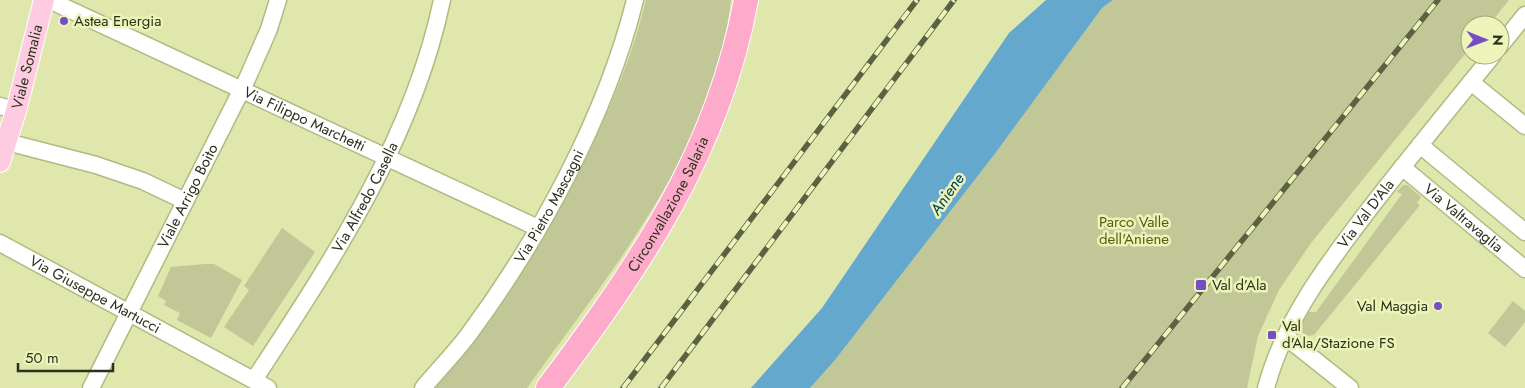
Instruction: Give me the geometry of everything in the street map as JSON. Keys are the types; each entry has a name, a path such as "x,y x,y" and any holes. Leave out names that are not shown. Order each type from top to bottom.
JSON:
{"highway":[{"name":"Circonvallazione Salaria","path":"548,388 646,249 682,187 713,121 734,57 746,0"},
{"name":"Circonvallazione Salaria","path":"568,388 659,257 706,175 724,134 741,86 762,0"}],"main road":[{"name":"Viale Somalia","path":"0,162 7,142 8,109 44,0"}],"street":[{"name":"Via Filippo Marchetti","path":"49,0 74,6 241,91 538,228"},
{"name":"Viale Arrigo Boito","path":"91,388 241,91 269,29 278,0"},
{"name":"Via Alfredo Casella","path":"261,384 361,208 386,158 422,70 442,0"},
{"name":"Via Pietro Mascagni","path":"423,388 470,332 538,228 598,109 623,41 635,0"},
{"path":"1510,34 1525,15"},
{"name":"Via Val D'Ala","path":"1266,388 1270,371 1286,337 1322,273 1420,145 1485,65"},
{"path":"1472,82 1525,126"},
{"path":"7,142 96,165 143,181 185,201"},
{"name":"Via Valtravaglia","path":"1420,145 1525,232"},
{"name":"Via Valtravaglia","path":"1402,168 1525,269"},
{"name":"Via Giuseppe Martucci","path":"0,243 261,384"},
{"path":"1286,337 1350,388"}],"green space":[{"path":"646,0 731,0 721,55 704,107 681,157 654,206 624,252 527,388 435,388 454,367 505,298 563,200 611,103 631,52"},
{"name":"Parco Valle dell'Aniene","path":"1113,0 1509,0 1497,15 1460,15 1460,60 1311,243 1279,290 1258,336 1247,388 810,388 835,360 994,155 1102,8"},
{"path":"1403,185 1407,185 1421,197 1417,203 1420,205 1314,335 1307,336 1300,327 1306,312 1316,312 1402,194 1397,192"},
{"path":"282,228 315,252 253,346 224,327 249,290 244,286"},
{"path":"214,264 242,280 211,338 177,320 180,313 164,305 166,301 158,296 171,267"},
{"path":"1513,301 1525,311 1525,322 1505,347 1488,333"}],"water":[{"name":"Aniene","path":"1046,0 1113,0 1102,8 994,155 835,360 810,388 751,388 822,308 1009,33"}],"railway":[{"path":"623,388 917,0"},
{"path":"661,388 954,0"},
{"path":"1122,388 1438,0"}],"place":[{"name":"Astea Energia","path":"64,21"},
{"name":"Val d’Ala","path":"1201,285"},
{"name":"Val Maggia","path":"1438,306"},
{"name":"Val d'Ala/Stazione FS","path":"1272,335"}]}
